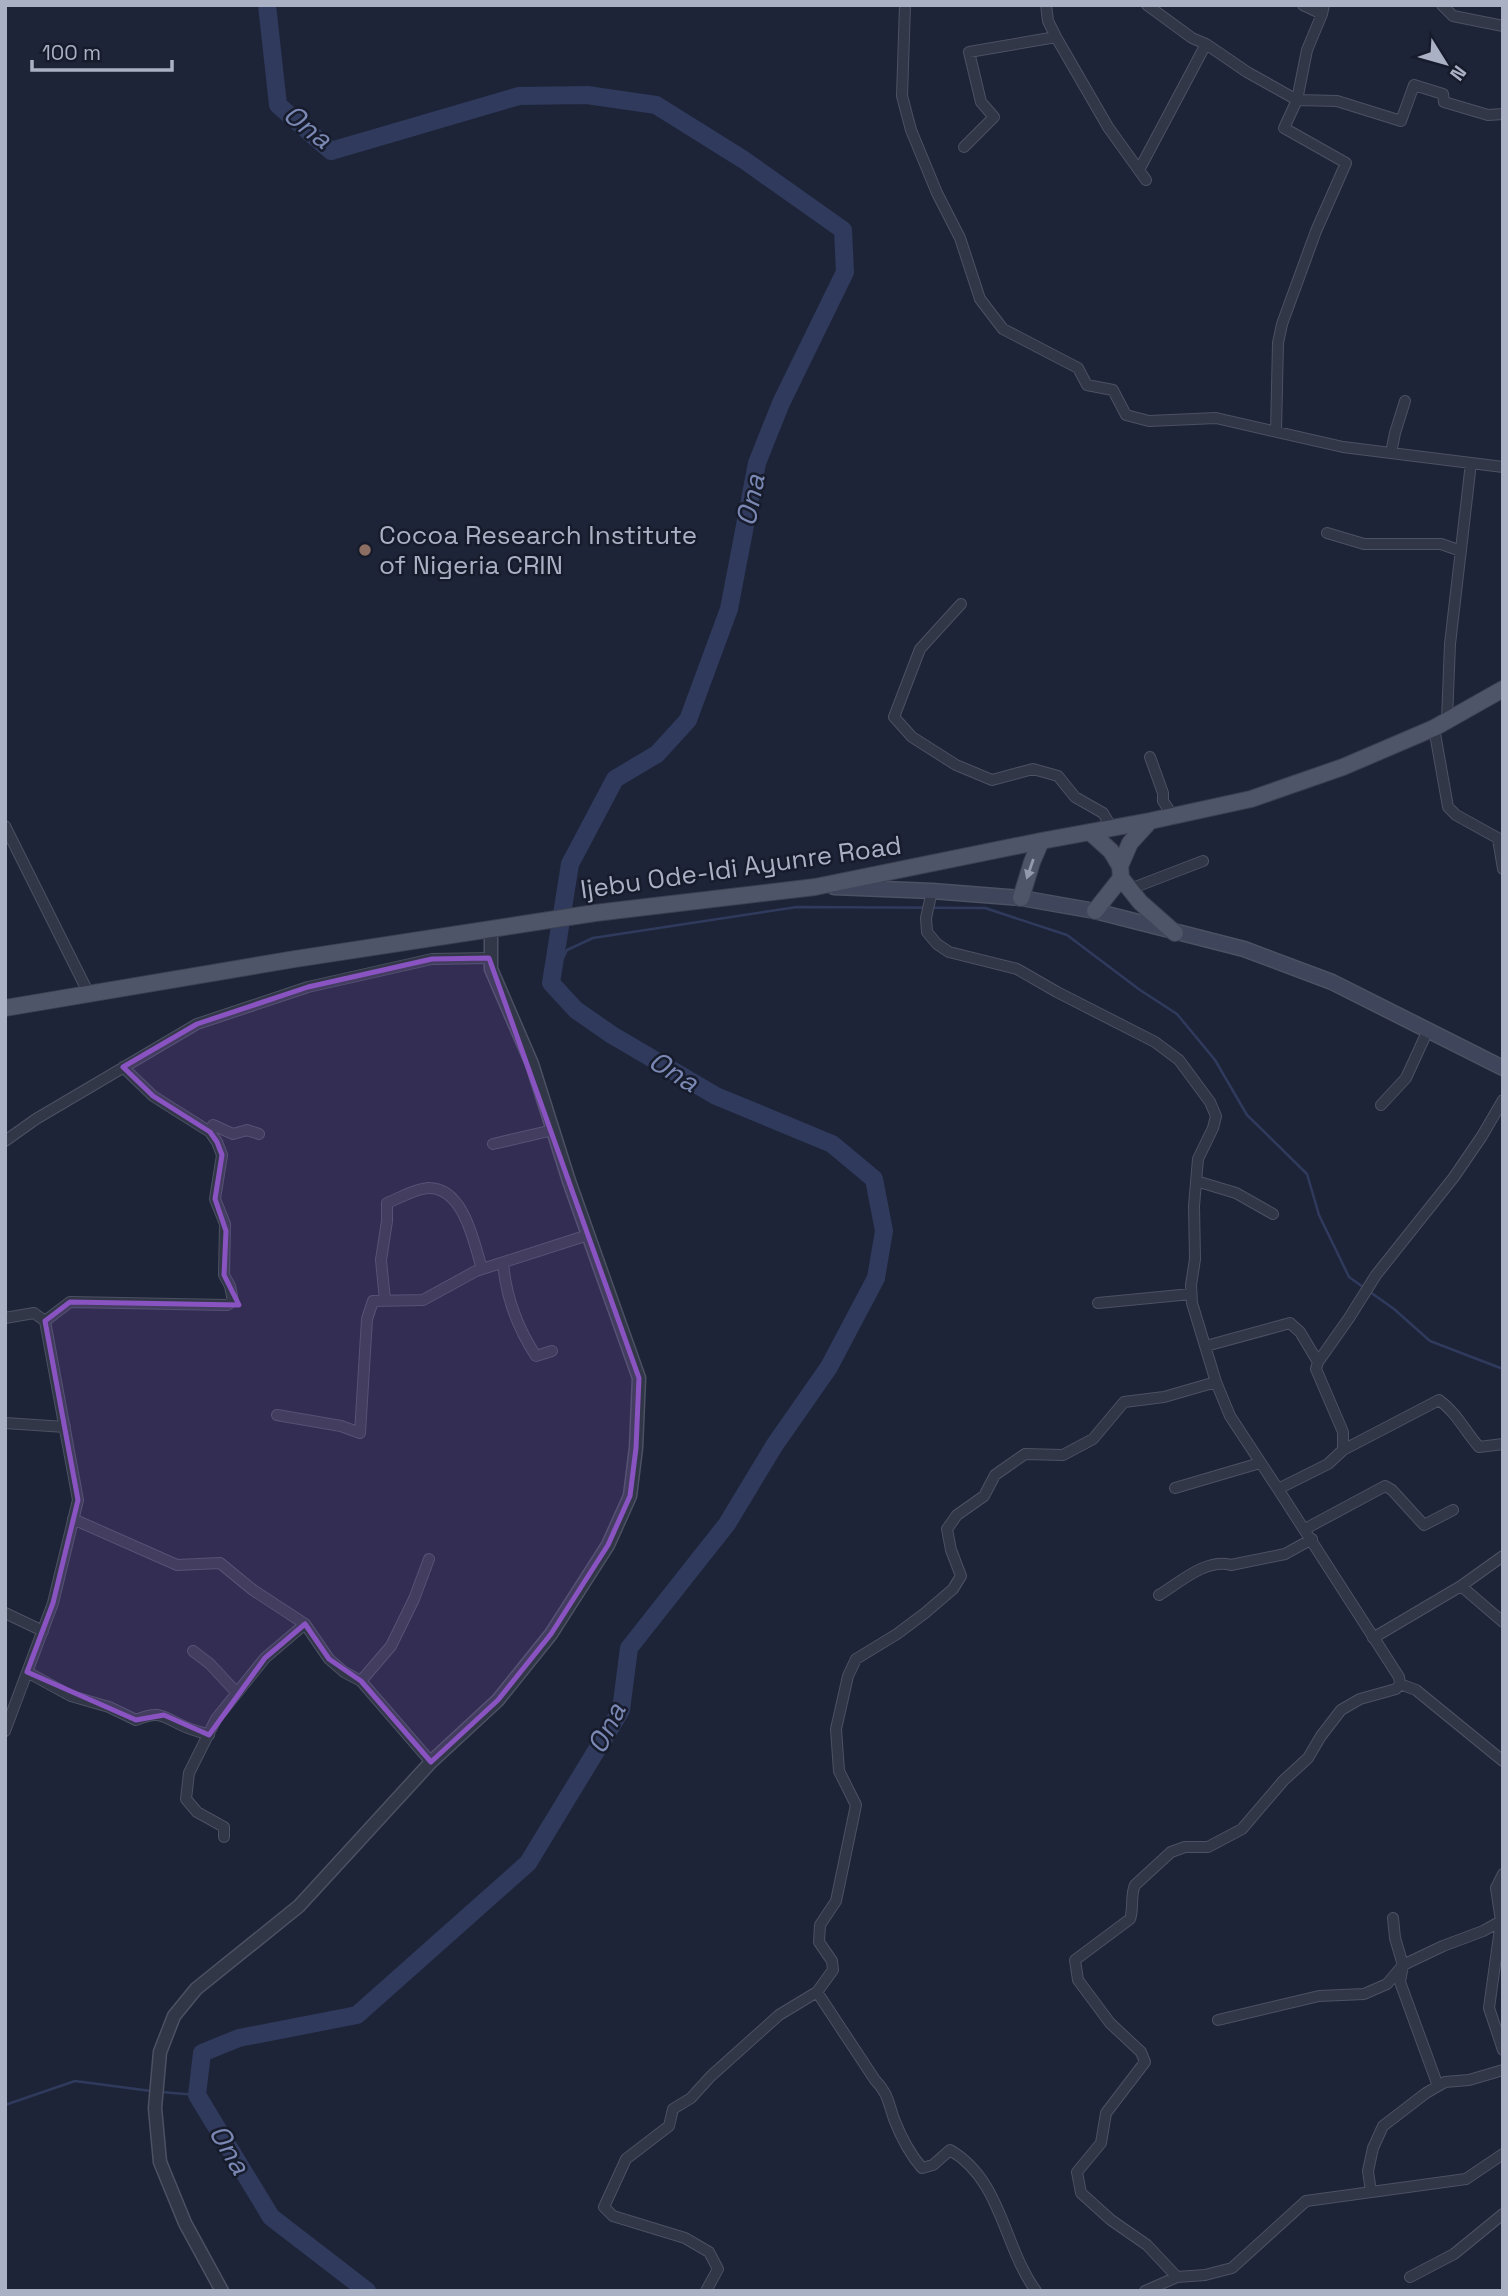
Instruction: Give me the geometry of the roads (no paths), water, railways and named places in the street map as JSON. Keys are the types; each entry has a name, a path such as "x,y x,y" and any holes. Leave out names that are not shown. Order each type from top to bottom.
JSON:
{"main road":[{"name":"Ijebu Ode-Idi Ayunre Road","path":"5,1008 295,959 596,913 815,887 1150,821 1251,799 1343,766 1499,695"},
{"path":"1095,911 1124,878 1130,843 1150,821"},
{"path":"1090,832 1111,851 1124,878 1154,917 1175,933"},
{"path":"1021,898 1041,841"},
{"path":"815,887 930,897 1021,898 1095,911 1244,949 1332,982 1427,1030 1500,1062"}],"street":[{"path":"905,5 902,96 911,130 960,238 980,299 1003,329 1078,368 1087,385 1114,390 1126,415 1131,418 1149,421 1216,418 1343,447 1503,467"},
{"path":"1046,5 1048,21 1056,37 1108,127 1146,180"},
{"path":"1147,5 1192,38 1297,100 1337,101 1401,121 1414,85 1443,94 1444,102 1488,115 1503,114"},
{"path":"1276,431 1278,343 1282,324 1316,231 1346,163 1284,128 1297,100 1307,50 1323,10 1303,5"},
{"path":"1442,5 1453,16 1503,26"},
{"path":"964,147 994,117 981,102 969,52 1056,37"},
{"path":"1139,170 1206,44"},
{"path":"1391,453 1405,401"},
{"path":"1471,463 1440,724 1448,807 1456,815 1500,840 1503,869"},
{"path":"1327,533 1364,544 1441,544 1461,551"},
{"path":"961,604 920,649 894,717 912,737 956,765 992,780 1033,769 1058,776 1075,797 1103,813 1112,828"},
{"path":"1150,757 1163,793 1163,801 1173,816"},
{"path":"5,826 89,994"},
{"path":"1124,878 1203,860"},
{"path":"930,897 926,918 927,932 931,939 949,952 1017,969 1155,1042 1179,1060 1210,1102 1216,1116 1198,1159 1195,1259 1191,1294 1216,1382 1230,1416 1312,1539 1401,1684"},
{"path":"222,2291 185,2223 160,2162 155,2108 160,2052 174,2017 196,1989 299,1906 431,1762 498,1700 551,1634 608,1545 630,1496 636,1448 639,1378 588,1236 532,1064 491,969 491,930"},
{"path":"5,1142 36,1119 197,1024 307,986 432,959 489,958"},
{"path":"1381,1105 1406,1078 1427,1030"},
{"path":"46,1321 70,1302 227,1305 233,1301 224,1275 225,1224 215,1199 222,1155 217,1142 210,1132 153,1096 124,1067"},
{"path":"1343,1450 1343,1432 1316,1369 1318,1362 1376,1275 1454,1177 1503,1100"},
{"path":"210,1132 213,1125 233,1134 247,1130 259,1133"},
{"path":"493,1144 552,1129"},
{"path":"1196,1181 1237,1193 1273,1214"},
{"path":"385,1300 381,1260 387,1203 418,1189 432,1188 452,1198 470,1228 482,1269"},
{"path":"277,1415 341,1426 360,1433 367,1319 373,1301 423,1300 482,1269 588,1236"},
{"path":"503,1263 513,1315 527,1342 536,1356 552,1351"},
{"path":"1098,1303 1191,1294"},
{"path":"5,1318 34,1314 46,1321 78,1500 53,1603 5,1731"},
{"path":"1206,1346 1290,1323 1300,1332 1318,1362"},
{"path":"706,2291 718,2269 709,2252 685,2238 613,2216 604,2207 626,2159 669,2126 673,2109 691,2098 711,2076 779,2015 817,1993 833,1970 832,1961 819,1942 820,1925 836,1901 856,1805 839,1771 836,1729 848,1676 856,1659 897,1634 953,1589 961,1576 951,1550 947,1529 957,1515 984,1496 995,1475 1025,1454 1063,1455 1093,1440 1124,1402 1164,1397 1216,1382"},
{"path":"1278,1489 1328,1464 1343,1450 1439,1400 1451,1408 1465,1432 1479,1447 1503,1444"},
{"path":"5,1423 65,1427"},
{"path":"1175,1488 1260,1463"},
{"path":"1305,1529 1385,1486 1392,1490 1424,1525 1453,1510"},
{"path":"73,1519 177,1565 220,1563 253,1590 305,1624 329,1659 344,1672 361,1681 431,1762"},
{"path":"1159,1595 1200,1569 1223,1563 1231,1566 1285,1554 1312,1539"},
{"path":"1373,1638 1461,1586 1503,1556"},
{"path":"361,1681 391,1646 414,1599 429,1559"},
{"path":"1461,1586 1503,1622"},
{"path":"5,1613 43,1631"},
{"path":"224,1837 224,1827 197,1812 186,1799 189,1773 216,1718 236,1692 265,1658 305,1624"},
{"path":"193,1651 210,1664 236,1692"},
{"path":"27,1672 71,1696 118,1711 136,1720 151,1714 164,1715 182,1726 209,1735"},
{"path":"1401,1684 1416,1690 1503,1761"},
{"path":"1177,2277 1147,2245 1111,2220 1081,2193 1077,2172 1101,2143 1106,2113 1145,2062 1142,2052 1110,2023 1078,1980 1075,1960 1130,1919 1135,1885 1171,1852 1185,1847 1208,1847 1242,1829 1290,1774 1308,1758 1331,1721 1342,1710 1360,1699 1396,1689 1401,1684"},
{"path":"1503,1874 1496,1888 1501,1921 1489,2008 1503,2050"},
{"path":"1393,1918 1395,1938 1403,1965 1399,1982 1438,2087"},
{"path":"1219,2020 1319,1996 1363,1994 1387,1984 1403,1965 1501,1921"},
{"path":"817,1993 875,2080 886,2091 909,2153 922,2168 933,2165 950,2150 966,2159 983,2179 1024,2274 1036,2291"},
{"path":"1371,2192 1368,2171 1373,2148 1383,2126 1445,2082 1469,2080 1503,2070"},
{"path":"1145,2291 1177,2277 1205,2275 1232,2268 1306,2201 1466,2179 1503,2154"},
{"path":"1410,2277 1454,2254 1503,2214"}],"waterway":[{"name":"Ona","path":"267,5 278,105 331,151 519,96 587,95 656,105 744,160 843,230 845,272 781,403 757,463 729,609 688,720 657,754 615,779 570,864 551,983 576,1010 612,1035 716,1096 832,1144 874,1179 884,1231 876,1278 829,1367 774,1446 727,1524 629,1648 621,1710 528,1863 357,2015 239,2038 202,2053 197,2095 271,2217 367,2291"},
{"path":"551,983 567,950 593,938 797,907 985,908 1067,935 1177,1014 1215,1060 1247,1115 1307,1174 1319,1215 1349,1277 1394,1309 1430,1341 1503,1369"},
{"path":"5,2105 75,2081 151,2091"},
{"path":"161,2092 197,2095"}],"place":[{"name":"Cocoa Research Institute of Nigeria CRIN","path":"365,550"}]}
